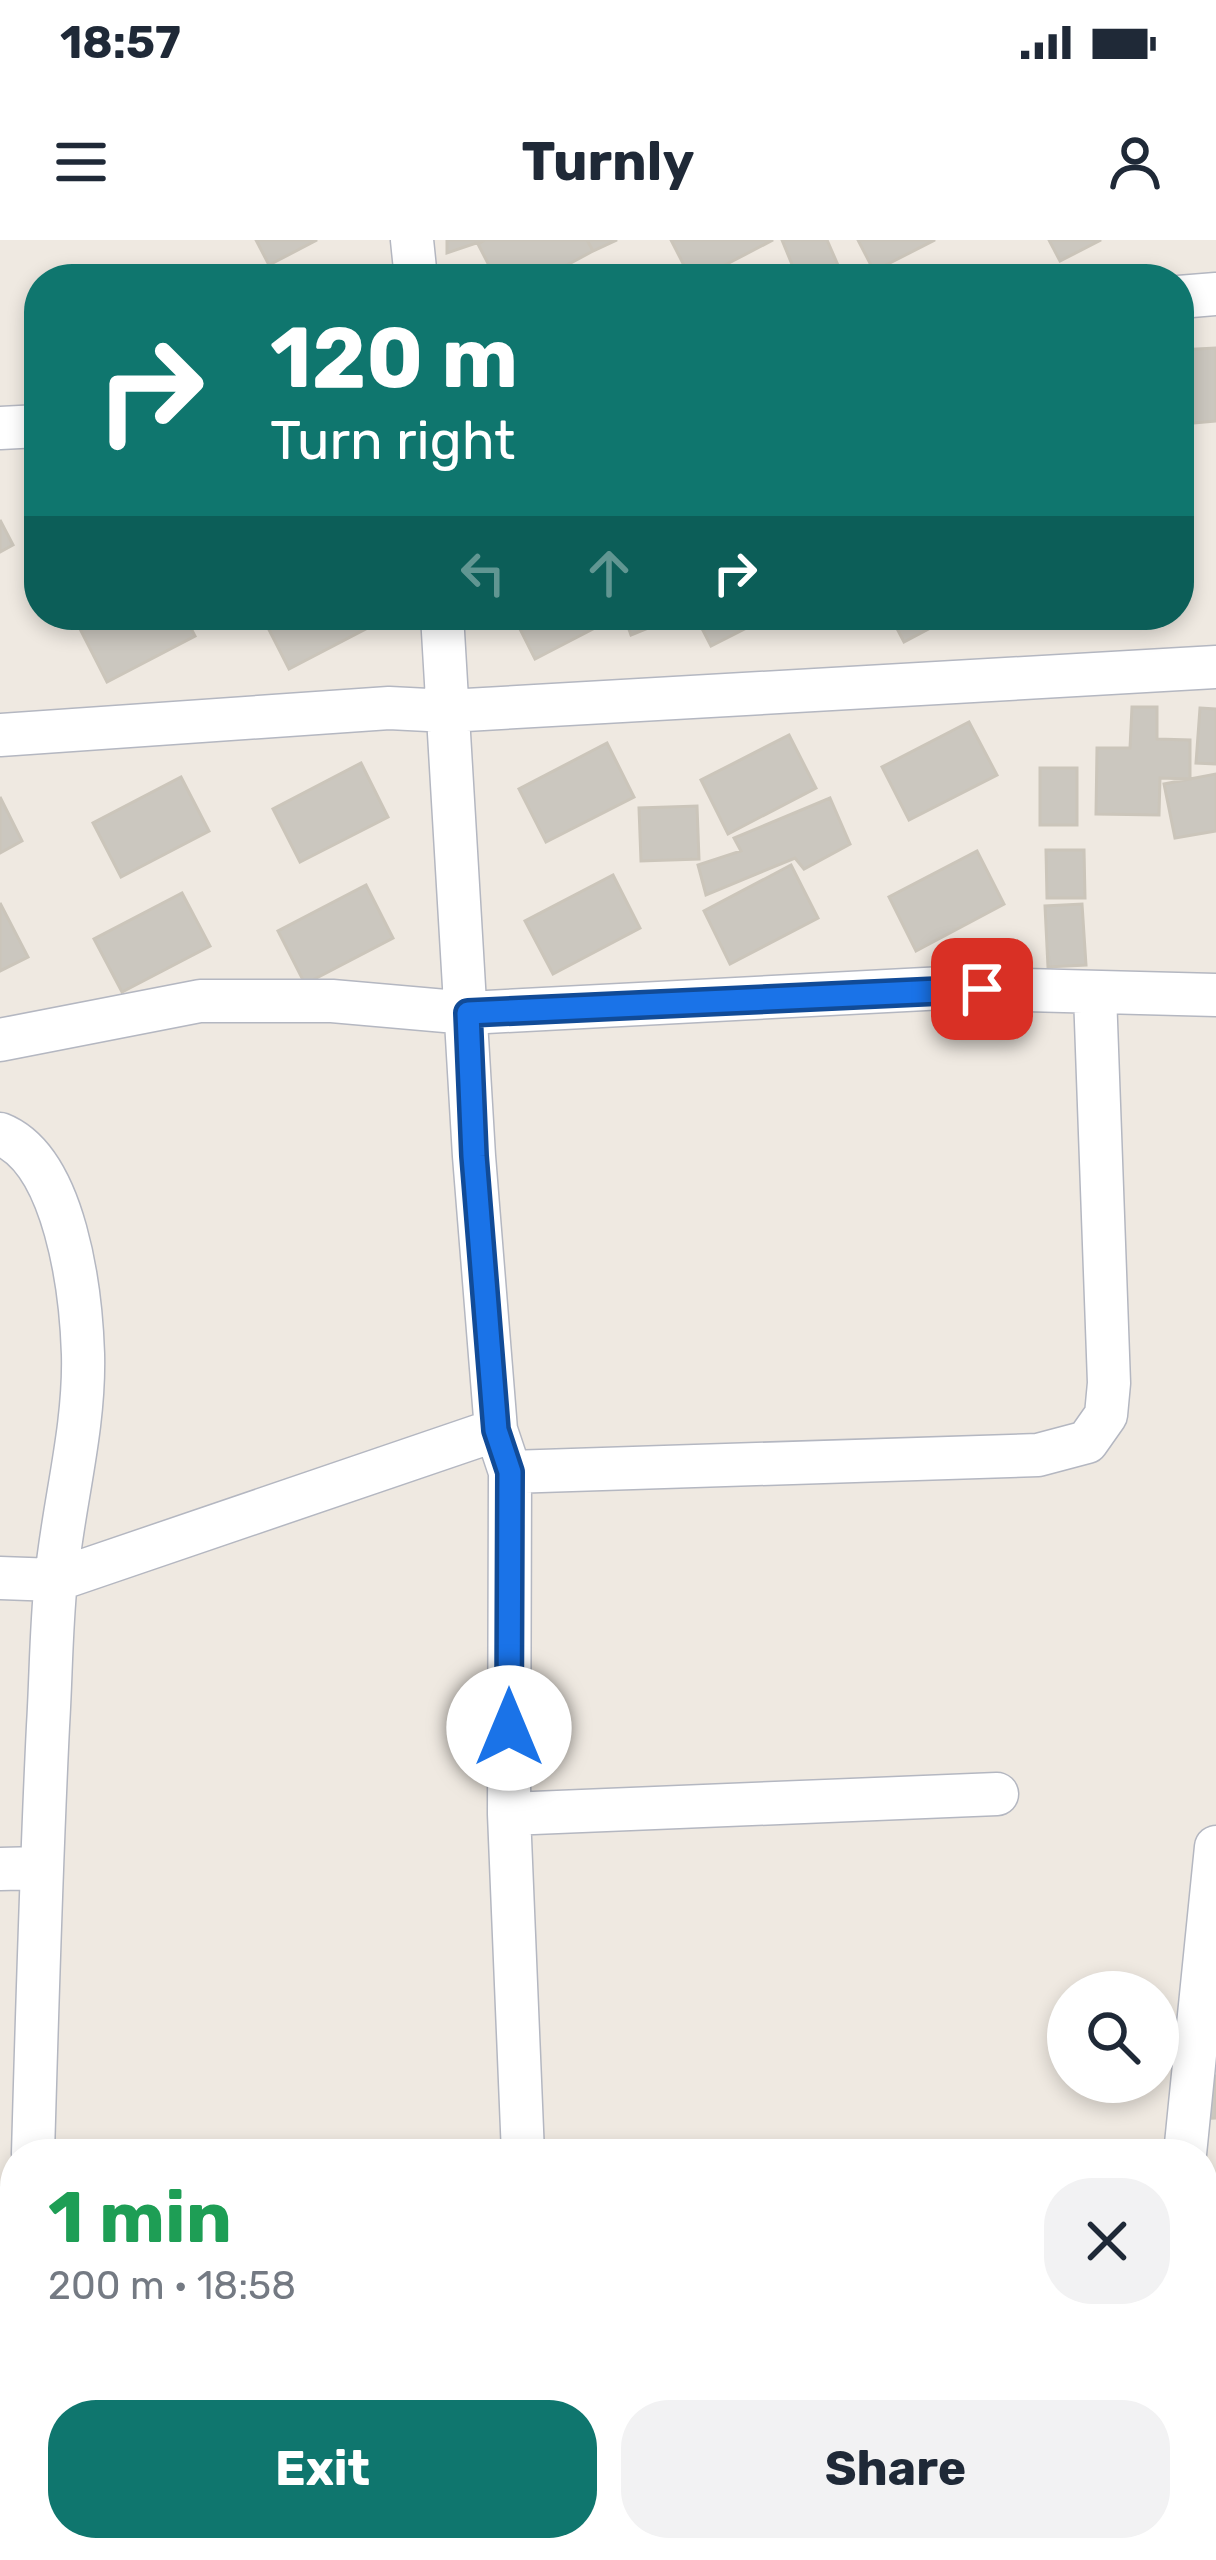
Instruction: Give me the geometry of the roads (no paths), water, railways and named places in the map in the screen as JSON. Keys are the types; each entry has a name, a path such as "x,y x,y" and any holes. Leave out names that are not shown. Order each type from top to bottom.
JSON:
{"street":[{"path":"443,630 474,1156 496,1430 510,1472 508,1814 523,2139"},
{"path":"0,735 388,707 448,711 1216,667"},
{"path":"0,1040 200,1001 332,1001 468,1013 944,988 1216,995"},
{"path":"510,1472 1038,1455 1087,1442 1106,1414 1109,1383 1095,994"},
{"path":"0,1134 15,1140 52,1187 73,1271 83,1354 77,1433 20,1868 33,2139"},
{"path":"0,1579 56,1580 496,1430"},
{"path":"508,1814 998,1795"},
{"path":"1187,2139 1216,1847"}]}
